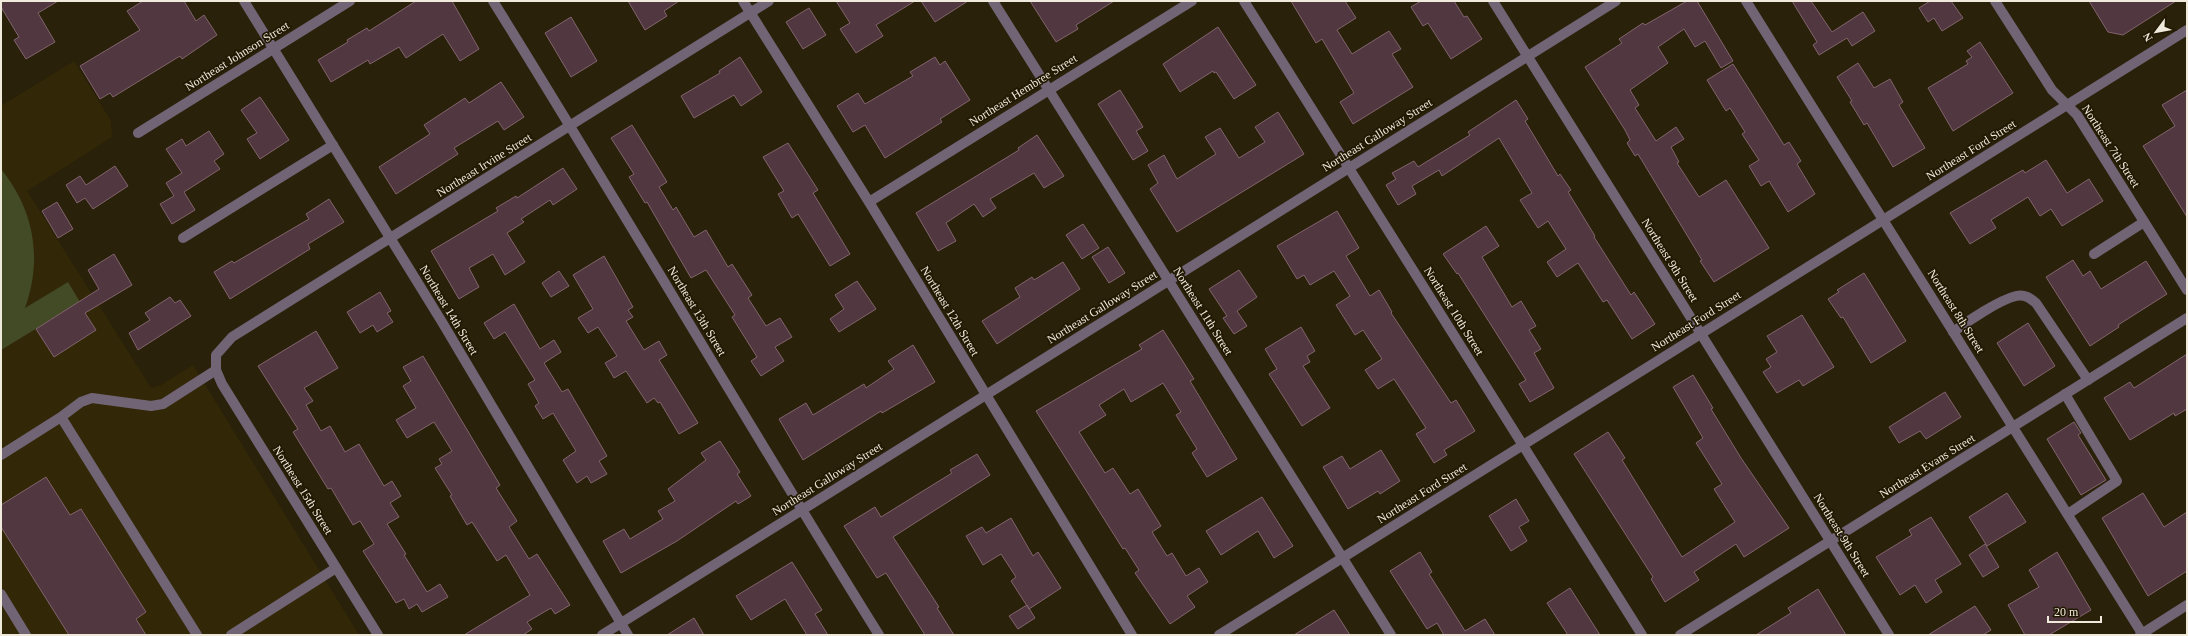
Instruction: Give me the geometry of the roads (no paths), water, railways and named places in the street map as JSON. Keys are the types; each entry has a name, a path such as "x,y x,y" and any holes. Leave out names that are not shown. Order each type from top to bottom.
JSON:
{"street":[{"name":"Northeast 14th Street","path":"244,1 391,238 628,635"},
{"name":"Northeast Johnson Street","path":"138,133 350,1"},
{"name":"Northeast 13th Street","path":"493,1 571,126 802,510 880,635"},
{"name":"Northeast 12th Street","path":"744,1 1132,635"},
{"name":"Northeast Irvine Street","path":"216,370 216,355 232,337 769,1"},
{"name":"Northeast 11th Street","path":"993,1 1391,635"},
{"name":"Northeast Hembree Street","path":"868,202 1192,1"},
{"name":"Northeast 10th Street","path":"1244,1 1642,635"},
{"name":"Northeast 9th Street","path":"1493,1 1889,635"},
{"name":"Northeast Galloway Street","path":"602,635 1616,1"},
{"name":"Northeast 8th Street","path":"1746,1 2142,634"},
{"name":"Northeast 7th Street","path":"1995,1 2052,90 2078,115 2187,290"},
{"name":"Northeast Ford Street","path":"1220,635 2187,30"},
{"path":"183,238 334,145"},
{"path":"2094,254 2144,222"},
{"path":"1953,332 1980,314 2016,296 2028,296 2036,303 2088,380"},
{"name":"Northeast Evans Street","path":"1680,635 2187,318"},
{"path":"1,455 61,417 81,402 92,398 135,405 151,406 163,404 216,370"},
{"name":"Northeast 15th Street","path":"216,370 378,635"},
{"path":"2065,394 2117,481 2068,514"},
{"path":"61,417 197,635"},
{"path":"231,635 336,568"},
{"path":"1,594 26,635"},
{"path":"2142,634 2187,605"}]}
